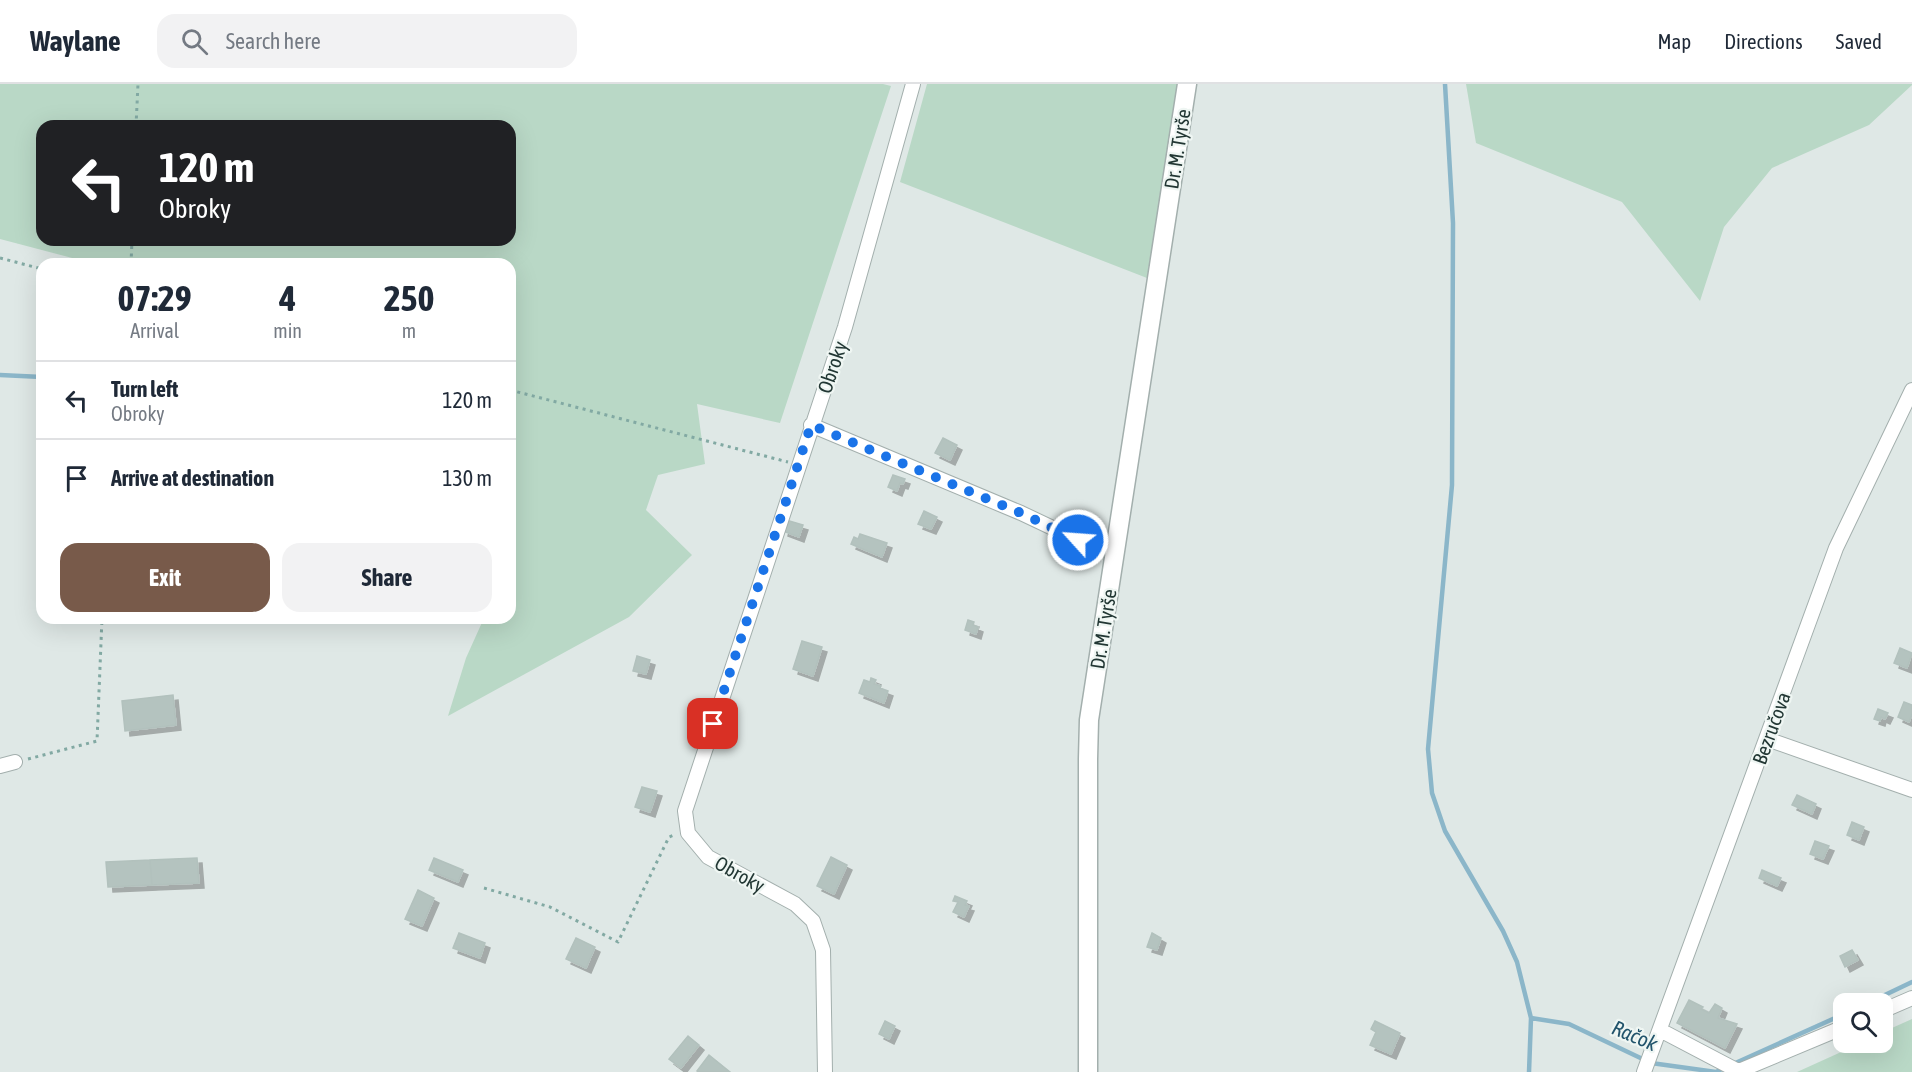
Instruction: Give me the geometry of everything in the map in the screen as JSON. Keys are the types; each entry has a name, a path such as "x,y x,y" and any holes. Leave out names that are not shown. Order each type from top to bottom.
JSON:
{"street":[{"name":"Obroky","path":"825,1072 823,950 813,921 795,904 708,857 688,833 685,811 845,327 913,84"},
{"name":"Dr. M. Tyrše","path":"1088,1072 1089,720 1187,84"},
{"name":"Bezručova","path":"1644,1072 1843,532 1912,390"},
{"path":"811,425 1021,513 1078,540"},
{"path":"1767,739 1912,790"},
{"path":"0,766 15,762"},
{"path":"1893,1006 1912,998"},
{"path":"1660,1030 1739,1072 1833,1032"}],"path":[{"path":"136,120 138,84"},
{"path":"0,258 36,267"},
{"path":"516,392 798,465"},
{"path":"15,762 97,741 102,624"},
{"path":"484,888 550,907 618,942 669,837 687,828"}],"green space":[{"path":"0,84 883,84 891,86 780,423 697,404 705,464 658,475 646,510 692,555 629,617 448,716 466,658 481,624 516,624 516,258 72,258 0,239"},
{"path":"927,84 1177,84 1147,278 900,182"},
{"path":"1466,84 1912,85 1869,125 1772,168 1724,227 1700,301 1622,202 1476,143"},
{"path":"1912,1019 1912,1072 1797,1072 1839,1053 1893,1053 1893,1028"}],"building":[{"path":"943,438 957,445 950,460 935,453"},
{"path":"893,475 905,479 903,484 900,483 897,491 888,487"},
{"path":"924,511 937,517 931,529 918,524"},
{"path":"786,520 803,525 799,537 783,531"},
{"path":"860,534 887,543 882,557 851,544 854,537 858,539"},
{"path":"968,620 974,622 973,625 978,627 976,634 965,630"},
{"path":"802,641 822,647 813,676 793,669"},
{"path":"1900,648 1912,653 1907,668 1894,663"},
{"path":"637,656 650,660 646,674 633,671"},
{"path":"871,678 876,680 874,684 888,691 884,703 859,693 864,680 870,682"},
{"path":"173,695 176,725 125,731 122,701"},
{"path":"1904,702 1912,705 1909,722 1898,717"},
{"path":"1878,709 1888,713 1885,719 1881,717 1880,721 1874,719"},
{"path":"642,787 657,791 650,812 635,807"},
{"path":"1797,795 1816,804 1812,814 1792,805"},
{"path":"1852,822 1864,827 1859,840 1847,835"},
{"path":"1815,841 1829,846 1823,859 1810,854"},
{"path":"831,857 847,865 834,894 817,886"},
{"path":"197,858 199,883 152,885 150,860"},
{"path":"434,858 463,870 458,882 429,870"},
{"path":"150,860 152,885 108,887 106,862"},
{"path":"1762,870 1781,878 1777,886 1759,878"},
{"path":"418,890 434,898 422,926 405,919"},
{"path":"955,896 967,901 965,905 969,906 964,917 953,912 958,902 953,901"},
{"path":"459,933 485,943 480,958 453,948"},
{"path":"1152,933 1161,938 1157,950 1147,947"},
{"path":"576,938 595,947 586,968 566,959"},
{"path":"1852,950 1858,960 1845,967 1840,956"},
{"path":"1689,1000 1709,1013 1715,1004 1722,1008 1718,1018 1737,1024 1725,1048 1677,1023"},
{"path":"885,1021 895,1026 889,1039 879,1034"},
{"path":"1375,1021 1400,1033 1391,1054 1370,1045 1376,1032 1371,1029"},
{"path":"688,1036 699,1045 681,1068 669,1059"},
{"path":"709,1055 730,1072 698,1072"}],"waterway":[{"path":"1445,84 1453,223 1452,485 1428,749 1432,793 1445,831 1503,931 1517,962 1531,1018"},
{"path":"0,375 36,377"},
{"name":"Račok","path":"1889,993 1912,982"},
{"name":"Račok","path":"1529,1072 1531,1018 1569,1024 1651,1063 1716,1072 1724,1068"},
{"name":"Račok","path":"1731,1065 1833,1019"}],"route":[{"path":"713,724 811,425 1021,513 1078,540"}]}
